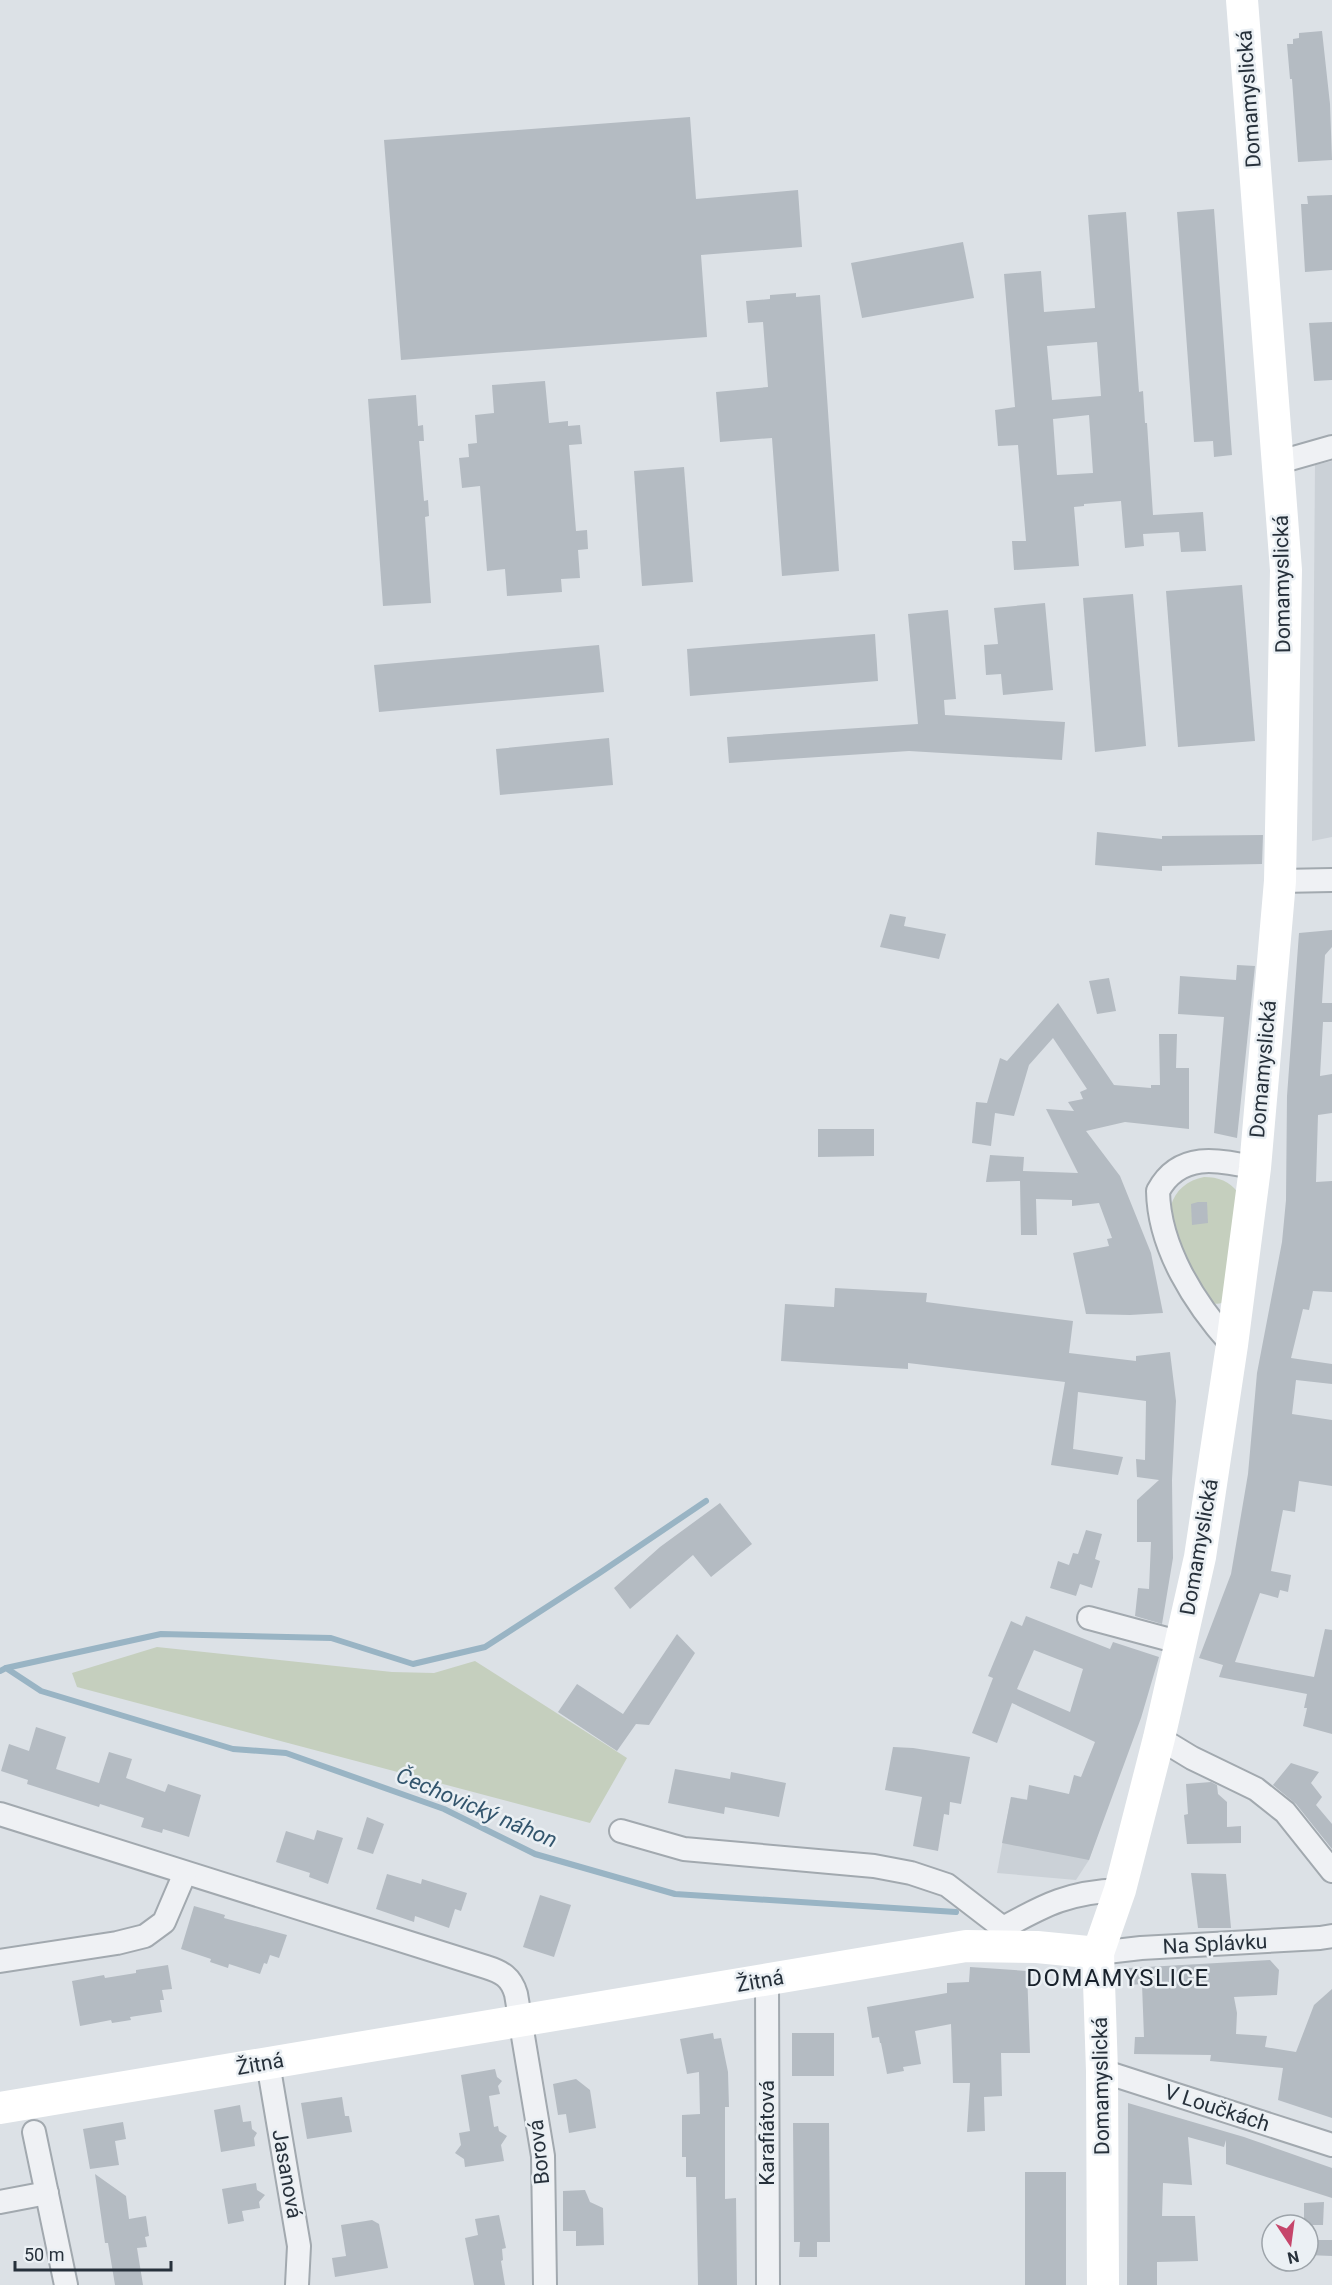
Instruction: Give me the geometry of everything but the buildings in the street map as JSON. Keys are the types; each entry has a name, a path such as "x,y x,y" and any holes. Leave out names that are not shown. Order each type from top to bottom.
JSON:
{"street":[{"name":"Domamyslická","path":"1103,2285 1102,2071 1098,1953 1120,1890 1160,1738 1200,1557 1232,1345 1255,1168 1280,881 1286,570 1242,0"},
{"path":"1276,463 1332,447"},
{"path":"1280,881 1332,879"},
{"name":"Domamyslická","path":"1232,1345 1197,1301 1182,1272 1161,1218 1158,1191 1171,1173 1192,1162 1214,1161 1255,1168"},
{"name":"Domamyslická","path":"1089,1618 1182,1643"},
{"path":"1160,1738 1192,1758 1256,1789 1285,1812 1332,1870"},
{"path":"0,1814 500,1971 513,1984 520,2019"},
{"path":"621,1831 684,1849 874,1866 911,1873 947,1885 1001,1937 1039,1908 1076,1894 1120,1890"},
{"path":"0,1961 146,1936 164,1922 185,1873"},
{"name":"Na Splávku","path":"1098,1953 1141,1948 1332,1936"},
{"name":"Žitná","path":"0,2108 520,2019 766,1981 966,1946 1001,1937 1037,1947 1098,1953"},
{"name":"Karafiátová","path":"766,1981 768,2285"},
{"name":"Borová","path":"520,2019 543,2156 545,2285"},
{"name":"Jasanová","path":"268,2063 299,2246 297,2285"},
{"name":"V Loučkách","path":"1102,2071 1332,2145"},
{"path":"34,2132 66,2285"},
{"path":"0,2202 47,2193"}],"shaded area":[{"path":"1332,461 1332,837 1312,841 1315,465"},
{"path":"1011,1797 1106,1811 1089,1860 1076,1880 997,1873"}],"green space":[{"path":"1204,1177 1223,1180 1238,1193 1226,1301 1218,1304 1206,1298 1198,1288 1178,1243 1171,1215 1173,1200 1179,1191 1188,1183"},
{"path":"157,1647 392,1672 434,1673 475,1661 627,1758 590,1823 77,1687 72,1673"}],"waterway":[{"path":"6,1668 161,1634 331,1638 413,1664 485,1647 706,1501"},
{"name":"Čechovický náhon","path":"0,1671 6,1668 41,1691 233,1749 286,1753 444,1809 535,1854 675,1894 956,1912"}],"district":[{"name":"DOMAMYSLICE","path":"1118,1978"}]}
